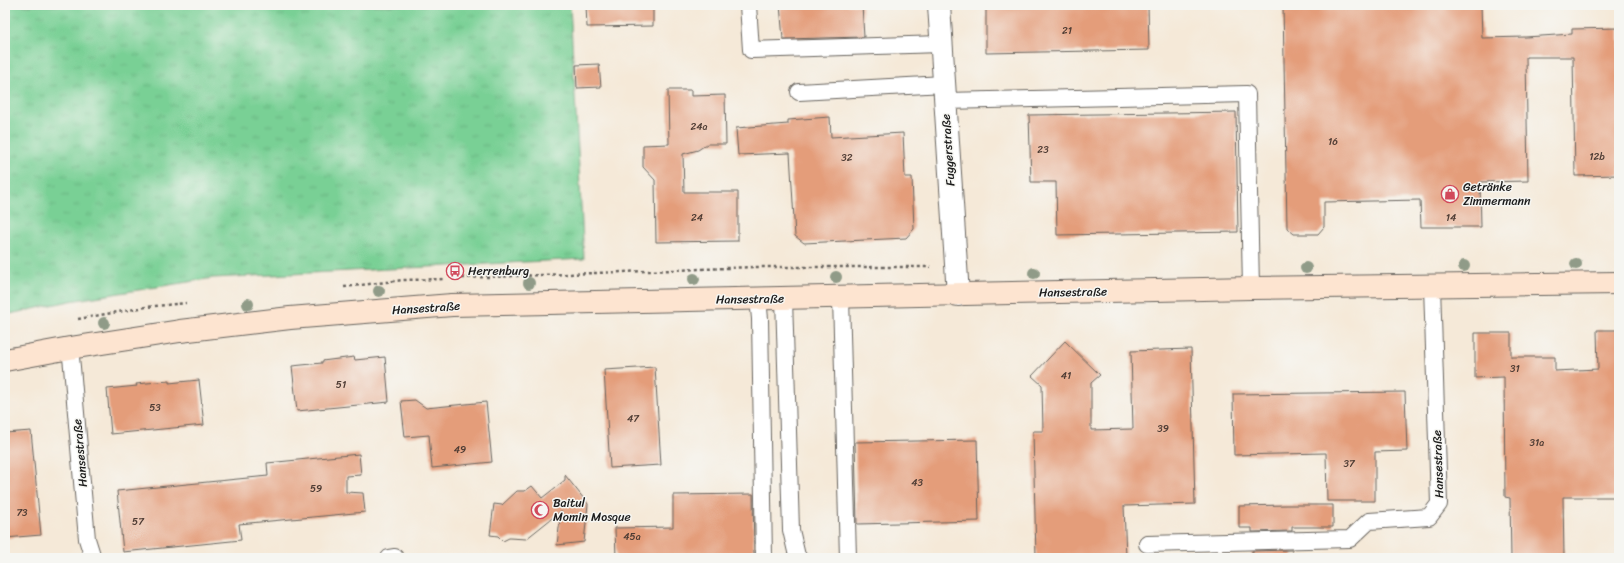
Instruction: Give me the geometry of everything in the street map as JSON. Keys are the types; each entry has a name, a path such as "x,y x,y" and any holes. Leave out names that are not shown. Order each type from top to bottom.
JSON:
{"main road":[{"name":"Hansestraße","path":"5,360 70,348 180,331 290,318 452,305 1251,288 1619,283"}],"street":[{"name":"Fuggerstraße","path":"939,5 958,295"}],"lane":[{"path":"748,5 751,50 941,44"},
{"path":"798,92 1247,94 1251,288"},
{"name":"Hansestraße","path":"1147,544 1350,539 1369,521 1429,517 1439,504 1432,286"},
{"path":"841,297 848,558"},
{"path":"758,298 760,319 764,558"},
{"path":"784,298 791,530 797,556 799,558"},
{"name":"Hansestraße","path":"70,348 87,539 93,558"}],"green space":[{"path":"5,5 570,5 584,259 213,278 70,301 5,315"}],"building":[{"path":"586,5 653,5 653,26 587,27"},
{"path":"780,5 862,5 864,37 783,39"},
{"path":"986,5 1148,5 1149,50 986,53"},
{"path":"1283,5 1481,5 1482,38 1572,34 1572,29 1619,28 1619,175 1575,176 1573,57 1526,57 1528,181 1480,182 1481,227 1421,227 1420,200 1324,202 1324,227 1318,234 1294,234 1287,228"},
{"path":"599,64 601,87 577,88 576,65"},
{"path":"668,90 691,90 691,96 725,95 726,144 707,144 698,150 683,154 684,192 738,192 738,241 656,242 655,180 643,167 643,145 669,144"},
{"path":"1236,112 1238,232 1057,235 1056,182 1031,182 1029,115"},
{"path":"830,117 831,137 903,133 905,177 912,177 914,229 906,238 804,243 795,236 790,153 738,155 736,128 788,124 788,120"},
{"path":"1597,330 1619,330 1619,497 1563,497 1564,558 1511,558 1510,498 1505,497 1504,377 1475,378 1475,333 1511,333 1511,357 1555,357 1555,371 1598,369"},
{"path":"1065,341 1100,375 1091,383 1091,430 1133,429 1131,351 1191,349 1195,504 1124,506 1126,558 1036,558 1033,431 1043,431 1042,385 1032,376"},
{"path":"354,357 355,360 385,357 389,402 297,411 292,366 322,363 322,361"},
{"path":"655,367 661,465 610,468 604,370"},
{"path":"199,380 204,425 111,434 107,389 137,386 136,384"},
{"path":"1405,392 1407,451 1375,452 1375,501 1327,501 1326,453 1234,455 1233,394"},
{"path":"415,400 426,408 486,402 492,462 432,468 429,435 405,437 401,401"},
{"path":"31,431 41,535 5,538 5,433"},
{"path":"977,440 979,521 857,524 855,442"},
{"path":"359,454 361,475 346,476 346,492 363,493 365,512 239,524 241,540 123,552 117,491 268,476 267,463"},
{"name":"Baitul Momin Mosque","path":"565,475 588,504 584,542 557,545 561,511 526,539 509,538 503,541 498,536 490,535 494,504 502,505 517,491 525,491 532,486 542,498 565,480"},
{"path":"753,494 754,556 616,558 615,528 673,527 673,495"},
{"path":"1333,505 1333,527 1292,527 1292,531 1252,532 1252,528 1239,528 1239,506"},
{"path":"1292,550 1292,558 1252,558 1252,551"}],"place":[{"name":"Getränke Zimmermann","path":"1450,194"},
{"name":"Herrenburg","path":"455,271"},
{"name":"Baitul Momin Mosque","path":"540,510"}]}
